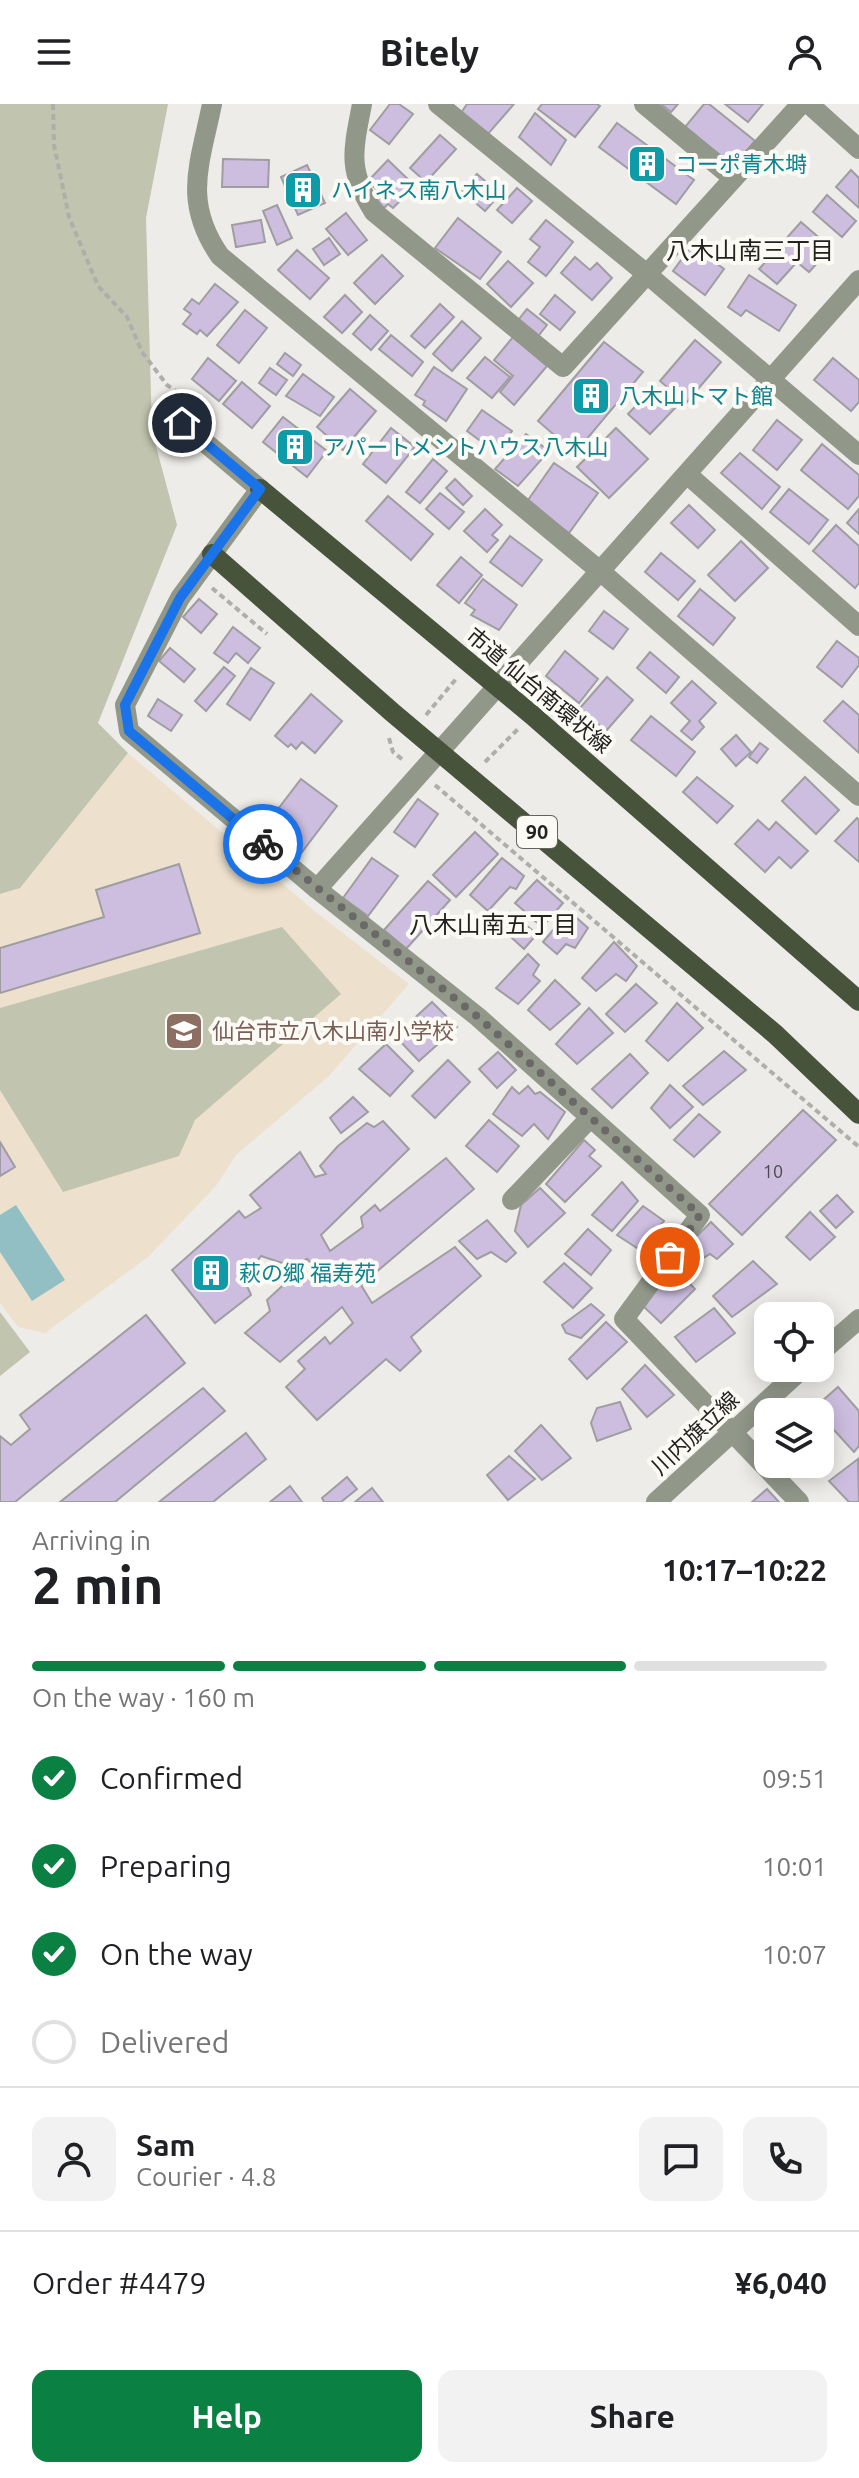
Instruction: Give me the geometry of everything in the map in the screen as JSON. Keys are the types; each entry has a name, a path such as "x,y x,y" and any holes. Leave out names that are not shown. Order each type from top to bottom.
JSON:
{"main road":[{"name":"市道 仙台南環状線","path":"260,489 532,715 859,1001"},
{"name":"90","path":"212,554 413,730 775,1034 859,1114"}],"street":[{"path":"212,104 196,182 197,213 205,234 220,256 600,571 859,796"},
{"path":"362,104 352,156 357,186 374,212 563,367 801,104"},
{"path":"438,104 648,275 859,455"},
{"path":"644,104 733,178"},
{"path":"809,104 859,149"},
{"path":"317,889 859,281"},
{"name":"市道 仙台南環状線","path":"182,423 260,489"},
{"path":"688,475 859,626"},
{"path":"260,489 180,598 125,705 129,731 317,889 478,1017 700,1215 624,1319 799,1502"},
{"path":"512,1200 590,1118"},
{"path":"834,1341 859,1319"},
{"name":"川内旗立線","path":"656,1502 787,1382"}],"path":[{"path":"53,104 54,145 69,217 98,286 127,317 142,352 167,385 194,403"},
{"path":"212,588 272,639"},
{"path":"393,752 484,647"},
{"path":"451,799 548,698"},
{"path":"378,729 390,739 393,752 859,1147"}],"shaded area":[{"name":"仙台市立八木山南小学校","path":"128,753 317,913 409,984 328,1077 236,1155 216,1186 148,1257 45,1333 18,1327 0,1303 0,894 20,888"}],"green space":[{"path":"0,104 168,104 146,218 152,431 177,525 98,723 128,753 20,888 0,894"},
{"path":"282,927 341,994 195,1120 179,1156 63,1192 0,1090 0,1008"},
{"path":"0,1312 30,1352 0,1376"}],"water":[{"path":"16,1205 65,1280 32,1301 0,1252 0,1215"}],"building":[{"path":"390,104 399,104 413,114 389,144 370,130"},
{"path":"467,104 514,104 488,134 461,113"},
{"path":"542,104 600,106 575,137 538,109"},
{"path":"661,104 678,104 671,112"},
{"path":"704,104 709,104 755,141 734,166 685,127"},
{"path":"725,104 763,104 748,122"},
{"path":"535,113 566,140 551,165 519,137"},
{"name":"コーポ青木塒","path":"617,123 694,180 676,204 599,147"},
{"path":"440,135 456,149 426,182 410,168"},
{"path":"223,159 269,160 268,187 222,187"},
{"path":"388,160 415,186 393,208 388,204 384,208 373,196 378,191 368,181"},
{"name":"ハイネス南八木山","path":"307,165 325,203 298,215 281,177"},
{"path":"851,170 859,178 859,208 836,187"},
{"path":"477,174 500,194 485,211 462,191"},
{"path":"517,188 532,201 512,223 497,210"},
{"path":"827,195 856,221 842,237 813,212"},
{"path":"277,205 292,238 277,245 263,211"},
{"path":"346,213 367,240 348,255 326,229"},
{"path":"458,218 501,252 480,279 435,248"},
{"path":"261,220 265,242 236,247 232,225"},
{"path":"546,220 573,242 546,276 528,262 540,247 530,239"},
{"path":"801,222 831,248 809,272 797,262 777,284 759,269"},
{"path":"329,238 340,254 324,265 313,249"},
{"path":"692,245 724,269 705,295 673,271"},
{"path":"297,250 329,278 310,299 278,270"},
{"path":"382,255 403,276 375,304 354,283"},
{"path":"575,257 590,270 597,263 612,278 592,300 561,273"},
{"path":"508,261 533,283 511,307 487,284"},
{"path":"749,275 796,305 779,331 746,310 741,316 728,307"},
{"path":"215,284 238,302 207,336 200,330 197,334 183,324 191,314 184,309 192,299 199,304"},
{"path":"345,295 362,312 342,333 324,317"},
{"path":"555,295 575,312 560,330 540,314"},
{"path":"440,304 454,317 425,348 411,336"},
{"path":"527,309 547,325 535,340 515,324"},
{"path":"245,310 267,328 239,363 217,345"},
{"path":"370,315 388,331 371,350 353,334"},
{"path":"462,321 481,338 452,371 433,354"},
{"path":"391,335 423,362 412,376 379,349"},
{"path":"513,337 547,366 514,405 500,392 513,376 494,360"},
{"path":"695,340 721,362 686,403 660,381"},
{"name":"八木山トマト館","path":"604,342 643,372 575,453 538,421"},
{"path":"285,353 301,365 293,376 277,364"},
{"path":"485,357 510,377 492,398 467,378"},
{"path":"208,358 236,381 219,401 192,379"},
{"path":"833,358 859,380 859,402 851,411 814,380"},
{"path":"434,367 467,389 446,421 423,405 425,401 415,395"},
{"path":"270,368 287,380 276,395 259,383"},
{"path":"303,374 334,397 320,416 286,396"},
{"path":"242,382 270,406 252,428 223,404"},
{"path":"654,387 676,407 650,434 628,414"},
{"path":"350,389 376,411 343,450 317,427"},
{"path":"482,410 512,431 497,453 467,431"},
{"name":"アパートメントハウス八木山","path":"283,417 327,451 307,477 263,442"},
{"path":"777,420 802,440 777,470 753,450"},
{"path":"391,428 415,447 386,483 363,464"},
{"path":"616,428 648,459 609,498 577,467"},
{"path":"526,434 549,451 518,486 495,469"},
{"path":"822,444 859,475 859,496 848,509 801,470"},
{"path":"740,453 780,487 762,509 721,473"},
{"path":"433,459 447,471 420,503 406,492"},
{"path":"554,463 598,493 569,533 526,503"},
{"path":"455,479 472,496 463,505 446,488"},
{"path":"789,489 828,520 809,544 770,512"},
{"path":"440,493 464,512 449,529 426,509"},
{"path":"388,496 433,534 411,560 366,521"},
{"path":"689,505 715,530 698,548 671,523"},
{"path":"485,509 502,525 492,535 498,540 487,552 464,531"},
{"path":"859,509 859,534 847,523"},
{"path":"836,525 859,546 859,583 855,588 813,551"},
{"path":"510,536 542,560 522,586 490,562"},
{"path":"741,541 768,568 735,601 708,575"},
{"path":"661,553 695,581 678,600 645,572"},
{"path":"461,557 482,575 459,603 437,585"},
{"path":"483,579 517,605 499,630 471,615 475,610 465,603"},
{"path":"700,589 735,618 713,645 678,616"},
{"path":"199,599 217,614 201,633 183,617"},
{"path":"604,611 628,629 613,649 589,631"},
{"path":"233,627 260,648 248,663 236,653 228,663 214,653"},
{"path":"837,641 859,658 859,665 842,687 817,667"},
{"path":"170,648 195,669 184,682 159,661"},
{"path":"565,651 598,679 579,703 546,676"},
{"path":"650,652 679,677 666,693 637,668"},
{"path":"224,667 235,676 206,711 195,701"},
{"path":"251,668 274,683 250,720 227,704"},
{"path":"607,677 633,700 606,731 580,708"},
{"path":"692,681 716,703 699,721 704,727 692,740 681,731 690,721 671,703"},
{"path":"311,694 342,721 315,753 302,742 296,749 291,744 288,747 275,736"},
{"path":"158,699 182,715 171,731 148,716"},
{"path":"843,701 859,715 859,753 824,721"},
{"path":"651,716 695,752 676,776 631,740"},
{"path":"736,735 751,752 736,766 721,749"},
{"path":"760,743 768,749 757,763 749,757"},
{"path":"697,777 733,806 717,823 683,792"},
{"path":"805,777 839,810 816,834 782,801"},
{"path":"301,779 337,806 302,852 279,835 272,844 259,834"},
{"path":"418,799 438,814 415,847 394,832"},
{"path":"857,818 859,820 859,862 835,841"},
{"path":"758,820 769,830 776,822 808,851 791,868 779,857 765,872 735,844"},
{"path":"475,832 498,854 456,897 433,875"},
{"path":"372,858 398,876 368,916 343,898"},
{"path":"502,858 524,876 516,889 510,887 488,911 470,895"},
{"path":"179,864 200,933 0,993 0,948 104,917 96,890"},
{"path":"537,880 563,903 542,927 515,903"},
{"path":"428,881 450,900 406,949 384,930"},
{"path":"569,911 588,928 575,948 566,944 557,954 543,942"},
{"path":"510,912 537,934 524,949 499,926"},
{"path":"614,942 637,966 626,981 616,974 596,991 582,978"},
{"path":"528,954 539,965 533,975 540,981 518,1004 496,988"},
{"path":"555,980 580,1004 550,1030 528,1010"},
{"path":"636,984 657,1003 625,1032 606,1014"},
{"path":"432,1002 457,1027 419,1061 395,1036"},
{"path":"677,1003 703,1028 668,1061 646,1041"},
{"path":"589,1008 613,1033 577,1064 556,1044"},
{"path":"386,1044 413,1071 390,1096 359,1069"},
{"path":"724,1051 746,1070 703,1105 683,1086"},
{"path":"498,1052 516,1070 497,1088 479,1069"},
{"path":"630,1054 648,1073 612,1108 592,1089"},
{"path":"448,1060 470,1082 435,1118 412,1096"},
{"path":"670,1085 693,1107 670,1128 651,1108"},
{"path":"528,1086 535,1094 540,1092 565,1112 548,1139 534,1124 522,1136 493,1114 512,1087 519,1094"},
{"path":"353,1097 368,1112 341,1133 330,1118"},
{"path":"803,1110 836,1140 742,1235 709,1204"},
{"path":"699,1114 720,1132 694,1157 674,1140"},
{"path":"489,1120 519,1146 497,1172 466,1146"},
{"name":"萩の郷 福寿苑","path":"383,1121 409,1149 321,1235 330,1251 363,1227 361,1217 375,1205 380,1211 446,1158 474,1189 361,1285 372,1303 455,1247 481,1276 411,1337 421,1351 400,1371 386,1359 317,1420 286,1387 305,1369 298,1361 325,1337 330,1344 353,1323 342,1307 280,1362 245,1333 270,1311 267,1300 293,1276 302,1280 318,1269 307,1259 291,1266 261,1256 244,1279 251,1295 215,1323 172,1270 239,1211 245,1218 261,1208 250,1195 300,1152 315,1177 326,1174 320,1166 338,1146 367,1123 374,1127"},
{"path":"584,1140 595,1150 589,1156 601,1166 565,1202 546,1184"},
{"path":"0,1142 15,1167 0,1176"},
{"path":"622,1182 638,1201 612,1231 592,1215"},
{"path":"540,1188 565,1213 528,1247 515,1231 521,1205"},
{"path":"837,1195 853,1212 836,1228 820,1211"},
{"path":"643,1206 664,1221 640,1250 617,1235"},
{"path":"810,1212 835,1237 810,1260 786,1237"},
{"path":"487,1220 516,1253 506,1262 491,1252 477,1259 459,1241"},
{"path":"711,1222 733,1244 717,1259 710,1254 695,1263 681,1252"},
{"path":"588,1229 611,1250 591,1275 565,1254"},
{"path":"753,1261 777,1284 732,1317 713,1296"},
{"path":"564,1263 592,1288 573,1308 544,1282"},
{"path":"676,1269 695,1289 661,1323 642,1305"},
{"path":"591,1304 604,1315 581,1338 566,1333 562,1325"},
{"path":"714,1308 735,1333 696,1362 675,1337"},
{"path":"146,1315 185,1363 15,1502 0,1502 0,1436 11,1445 30,1429 20,1415"},
{"path":"606,1322 627,1342 587,1379 569,1359"},
{"path":"645,1365 674,1395 647,1417 622,1389"},
{"path":"838,1387 859,1411 859,1446 854,1452 834,1430 834,1398 825,1398"},
{"path":"203,1388 225,1411 115,1502 60,1502"},
{"path":"620,1402 631,1429 597,1441 591,1423 597,1408"},
{"path":"541,1425 571,1458 542,1480 515,1451"},
{"path":"246,1433 266,1459 213,1502 159,1502"},
{"path":"509,1456 535,1479 508,1500 487,1475"},
{"path":"858,1459 859,1502 849,1502 829,1481"},
{"path":"347,1477 357,1489 341,1502 324,1502 322,1498"},
{"path":"290,1486 302,1502 270,1502"},
{"path":"372,1488 383,1502 355,1502"},
{"path":"767,1489 779,1502 752,1502"}],"way so far":[{"path":"263,844 478,1017 700,1215 670,1257"}],"place":[{"name":"コーポ青木塒","path":"647,164"},
{"name":"ハイネス南八木山","path":"303,190"},
{"name":"八木山トマト館","path":"591,396"},
{"name":"アパートメントハウス八木山","path":"295,447"},
{"name":"仙台市立八木山南小学校","path":"184,1031"},
{"name":"萩の郷 福寿苑","path":"211,1273"}],"district":[{"name":"八木山南三丁目","path":"750,251"},
{"name":"八木山南五丁目","path":"493,925"}],"route":[{"path":"182,423 260,489 180,598 125,705 129,731 263,844"}]}
